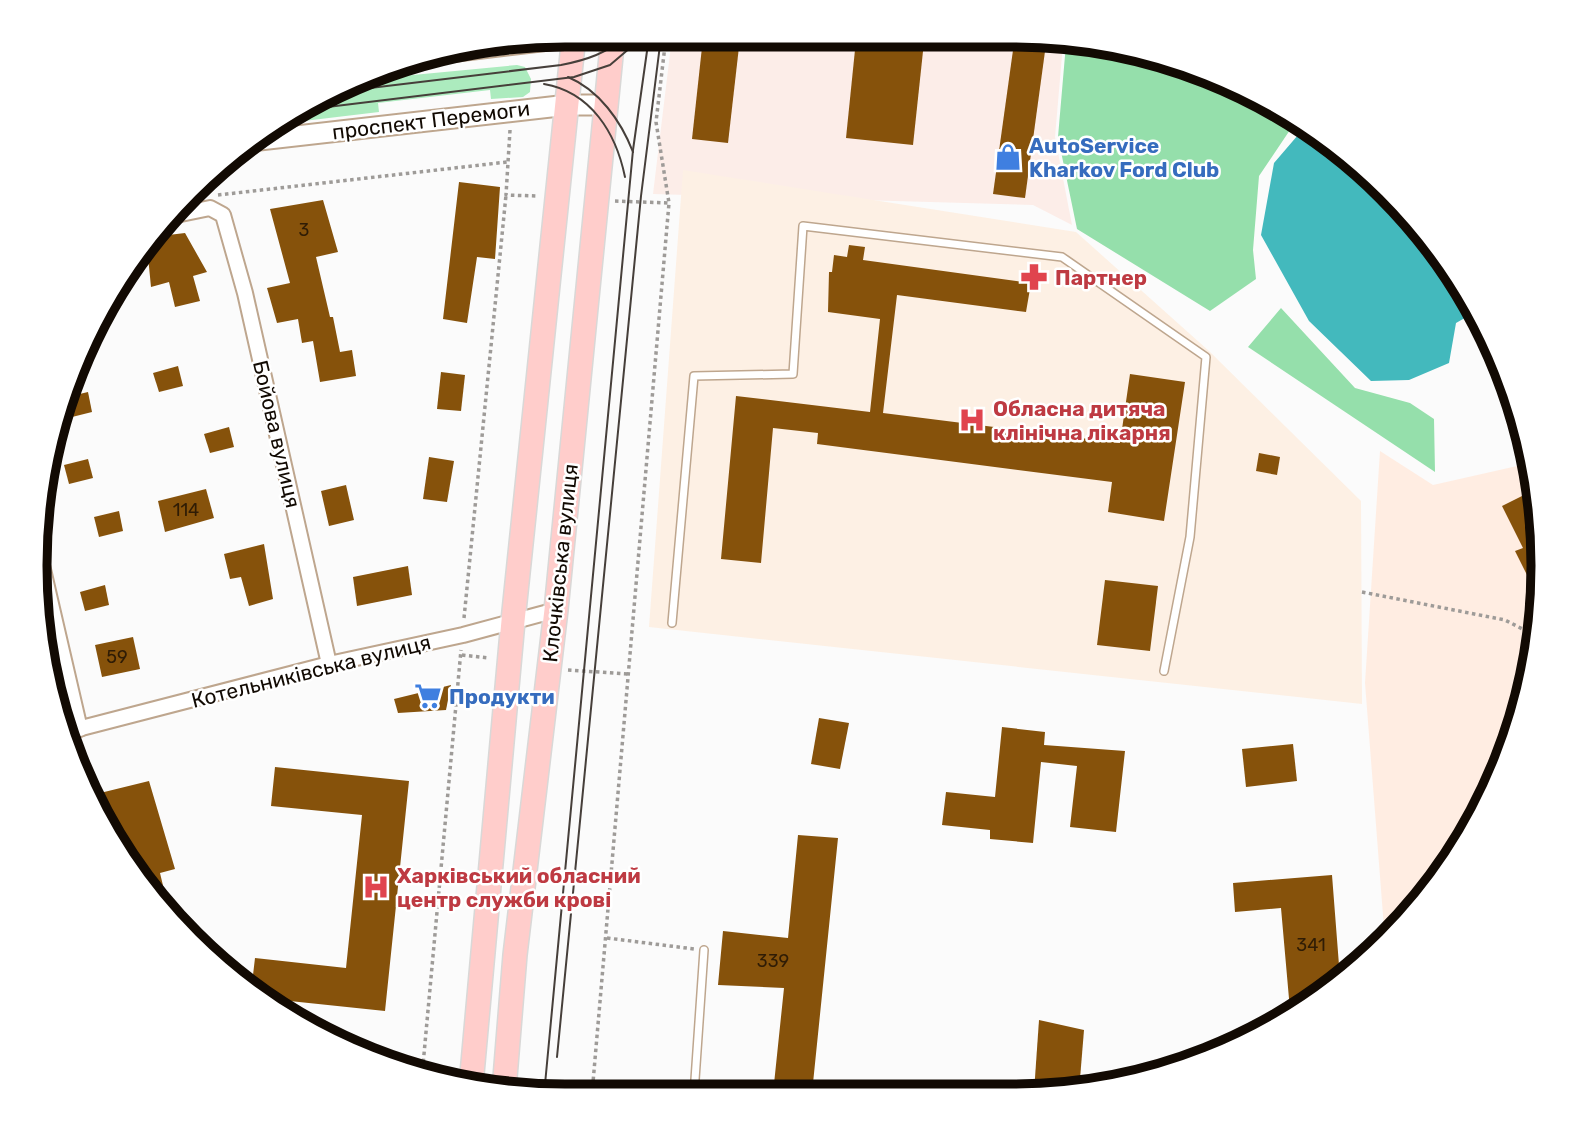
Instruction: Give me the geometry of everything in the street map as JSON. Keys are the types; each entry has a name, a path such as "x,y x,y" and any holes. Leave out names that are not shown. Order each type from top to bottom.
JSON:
{"main road":[{"name":"Клочківська вулиця","path":"472,1075 513,621 568,105 578,47"},
{"name":"Клочківська вулиця","path":"504,1080 515,955 556,610 611,47"},
{"name":"проспект Перемоги","path":"273,139 568,105 605,105"}],"street":[{"path":"189,210 214,202"},
{"name":"Бойова вулиця","path":"214,202 223,215 245,293 329,664"},
{"path":"48,597 71,719"},
{"name":"Котельниківська вулиця","path":"74,730 329,664 463,635 556,610"}],"lane":[{"path":"672,623 694,376 793,374 803,226 1062,257 1206,357 1190,537 1164,671"},
{"path":"695,1084 704,950"}],"path":[{"path":"593,1084 668,203 656,122 665,47"},
{"path":"423,1064 506,195 510,127"},
{"path":"214,202 507,162"},
{"path":"506,195 537,196"},
{"path":"611,201 668,203"},
{"path":"1362,592 1505,620 1526,631"},
{"path":"461,655 491,659"},
{"path":"565,670 628,674"},
{"path":"607,938 693,949"}],"shaded area":[{"path":"671,47 1012,47 1062,50 1055,137 1072,225 1033,205 653,194"},
{"name":"Обласна дитяча клінічна лікарня","path":"683,170 1076,232 1209,351 1361,501 1362,704 649,627"},
{"path":"1380,451 1433,485 1521,465 1530,532 1530,599 1521,667 1513,700 1491,764 1461,825 1424,881 1384,927 1365,683"}],"green space":[{"path":"1065,50 1114,57 1179,75 1242,101 1291,129 1259,176 1253,250 1256,279 1210,311 1077,229 1058,137"},
{"path":"517,65 525,67 531,79 530,92 523,97 491,99 490,90 378,103 379,112 299,122 336,101 394,77"},
{"path":"1281,308 1355,388 1410,403 1434,419 1435,472 1248,347"}],"water":[{"path":"1299,134 1354,176 1402,224 1424,250 1467,317 1456,323 1449,363 1409,380 1371,381 1309,321 1261,235 1274,163"}],"building":[{"path":"702,47 739,47 728,143 692,139"},
{"path":"855,47 923,47 913,145 846,138"},
{"path":"1013,47 1045,48 1025,198 993,194"},
{"path":"459,182 500,187 495,259 477,257 467,323 443,319"},
{"path":"323,200 338,252 316,257 340,352 352,350 356,376 320,382 313,341 302,343 298,319 277,323 267,288 290,283 270,209"},
{"path":"185,233 207,272 193,276 200,301 175,307 169,282 151,287 148,259 166,235"},
{"path":"849,245 865,247 863,260 1031,283 1026,312 897,295 883,413 1120,443 1130,374 1185,382 1164,521 1108,512 1112,482 817,444 818,433 773,428 761,563 721,559 736,396 870,412 880,319 828,312 829,272 832,272 834,255 847,257"},
{"path":"178,366 183,386 159,392 153,373"},
{"path":"441,372 465,375 461,411 437,409"},
{"path":"88,392 92,412 69,418 75,399 77,395"},
{"path":"229,427 234,447 210,453 204,434"},
{"path":"1259,453 1280,457 1277,475 1256,471"},
{"path":"429,457 454,461 447,502 423,499"},
{"path":"88,459 93,478 69,484 64,465"},
{"path":"346,485 354,520 329,526 321,491"},
{"path":"206,489 214,518 165,532 158,501"},
{"path":"1522,496 1527,505 1531,582 1515,551 1523,548 1502,506"},
{"path":"119,511 123,531 99,537 94,517"},
{"path":"264,544 273,599 249,606 241,577 230,579 224,554"},
{"path":"408,566 412,595 357,606 353,577"},
{"path":"1105,580 1158,586 1150,651 1097,645"},
{"path":"105,585 109,605 85,611 80,592"},
{"path":"133,637 140,669 102,677 95,645"},
{"name":"Продукти","path":"451,685 446,710 398,713 394,699"},
{"path":"819,718 849,723 840,769 811,764"},
{"path":"1002,727 1045,732 1044,745 1125,751 1116,832 1070,827 1077,766 1041,762 1033,843 990,839 990,830 942,825 946,792 995,797"},
{"path":"1293,744 1297,781 1246,787 1242,749"},
{"name":"Харківський обласний центр служби крові","path":"275,767 409,781 385,1011 285,1001 253,979 255,958 346,968 362,815 271,806"},
{"path":"149,781 175,869 160,873 165,894 117,825 100,793"},
{"path":"798,835 838,838 813,1084 774,1084 784,988 718,985 723,931 788,938"},
{"path":"1332,875 1339,968 1289,1003 1281,908 1235,912 1233,883"},
{"path":"1039,1020 1084,1030 1080,1079 1035,1083"}],"tram line":[{"path":"363,89 561,65 579,61 612,47"},
{"path":"324,107 574,77 610,65 631,47"},
{"path":"545,1083 633,150 648,47"},
{"path":"557,1057 641,196 660,47"},
{"path":"568,77 590,90 608,108 633,152"},
{"path":"544,84 561,88 575,96 599,117 615,145 625,177"}],"place":[{"name":"AutoService Kharkov Ford Club","path":"1008,157"},
{"name":"Партнер","path":"1034,277"},
{"name":"Обласна дитяча клінічна лікарня","path":"972,420"},
{"name":"Продукти","path":"428,696"},
{"name":"Харківський обласний центр служби крові","path":"376,887"}]}
